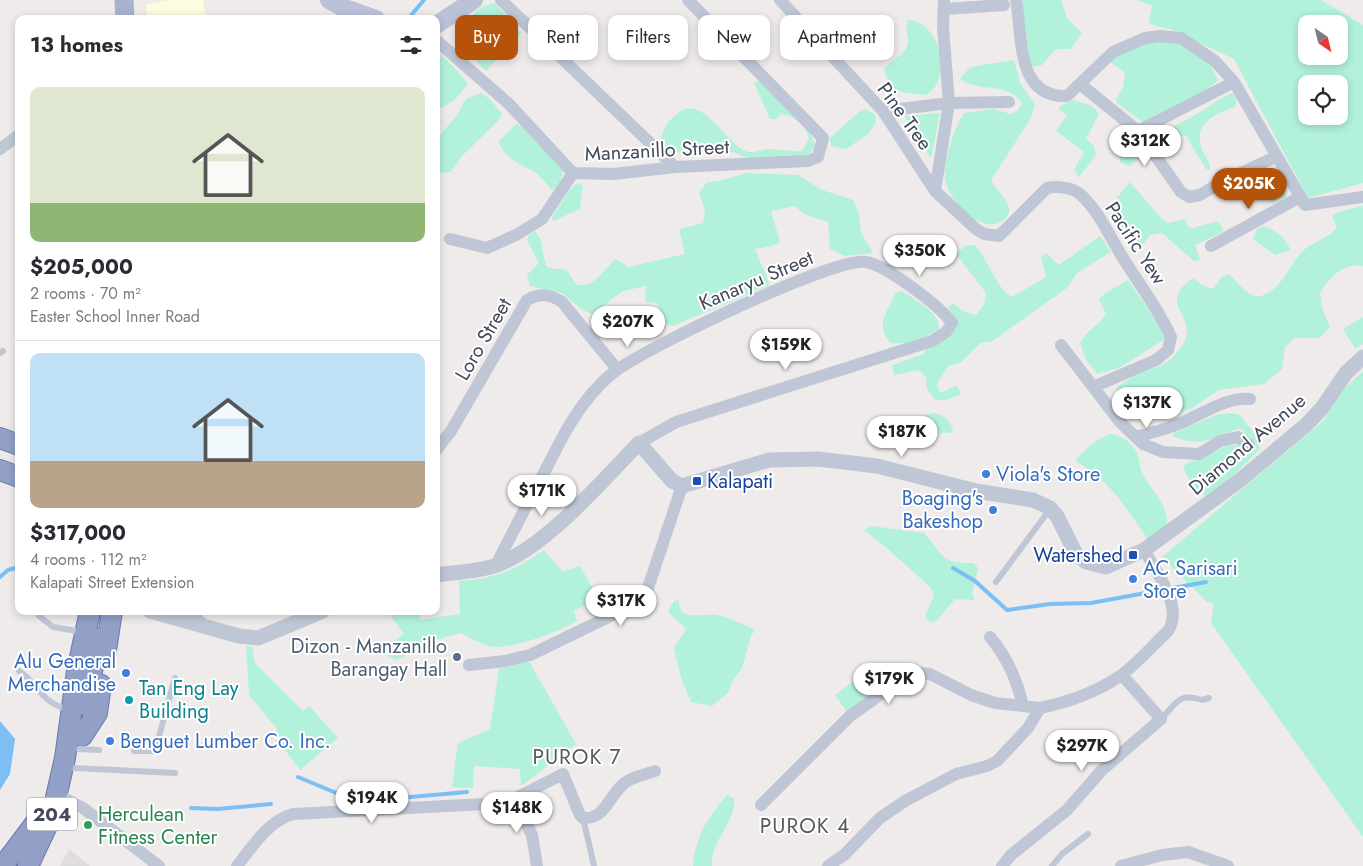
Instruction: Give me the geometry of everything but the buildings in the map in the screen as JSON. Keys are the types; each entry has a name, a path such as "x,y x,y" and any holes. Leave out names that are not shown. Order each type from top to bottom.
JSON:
{"highway":[{"path":"0,438 15,444"},
{"path":"0,450 15,455"},
{"path":"0,470 15,475"},
{"name":"204","path":"27,864 59,741 64,708 77,671 89,615"},
{"name":"204","path":"27,864 52,815 74,748 85,707 101,615"},
{"name":"204","path":"74,748 97,713 111,615"},
{"name":"204","path":"27,864 66,799 74,748 77,671"}],"main road":[{"path":"124,0 125,15"},
{"path":"329,0 365,15"},
{"path":"440,22 474,0"}],"street":[{"path":"501,0 675,168"},
{"name":"Manzanillo Street","path":"450,239 487,248 516,235 542,219 573,173 614,174 675,168 808,161 818,157 823,138 688,0"},
{"name":"Pine Tree","path":"780,0 883,111 935,191"},
{"path":"935,191 949,102 943,27 945,4 1010,3 1026,69 1034,84 1044,93 1054,96 1067,96 1114,52 1145,38 1160,36 1181,38 1215,61 1234,82 1305,205 1363,197"},
{"path":"440,44 509,104 573,173"},
{"path":"1138,131 1234,82"},
{"path":"1080,84 1138,131 1180,192 1189,197 1200,195 1218,184 1277,156"},
{"path":"883,111 949,102 1010,102"},
{"path":"0,149 15,138"},
{"name":"Pacific Yew","path":"935,191 976,229 984,234 999,236 1047,188 1056,186 1078,192 1099,216 1122,257 1163,319 1171,337 1168,350 1156,360 1093,387"},
{"path":"1211,246 1300,197"},
{"name":"Kanaryu Street","path":"496,565 565,431 597,388 617,370 713,318 821,272 857,262 866,262 880,267 935,305 952,323 946,332 932,341 676,422 639,443"},
{"name":"Loro Street","path":"440,445 451,431 527,300 534,296 553,296 562,302 617,370"},
{"path":"1061,345 1120,422 1143,444 1163,452 1183,454 1199,454 1220,441 1238,437 1249,445"},
{"name":"Diamond Avenue","path":"1050,508 1058,516 1076,554 1086,562 1106,567 1144,550 1239,481 1306,425 1322,408 1346,373 1363,357"},
{"path":"1136,437 1179,424 1215,406 1243,398 1250,399"},
{"path":"440,575 468,572 496,565 520,555 582,501 639,443 672,481 682,486 770,460 818,459 877,466 976,491 1033,500 1050,508"},
{"path":"469,665 505,661 530,655 589,628 638,600 648,588 682,486"},
{"path":"761,805 850,716 888,689 918,673 930,674 971,695 995,703 1040,708 1069,702 1099,689 1122,675 1174,622 1172,604 1144,550"},
{"path":"167,615 239,636 258,638 313,615"},
{"path":"990,637 1001,650 1012,670 1023,706"},
{"path":"1002,866 1011,855 1067,810 1101,771 1161,719 1122,675"},
{"path":"828,866 844,855 880,818 905,802 956,774 987,766 997,761 1028,728 1040,708"},
{"path":"238,866 268,829 282,817 485,804 514,799 563,774 583,818 598,816 617,789 629,780 655,771"},
{"path":"66,799 84,808 159,866"},
{"path":"514,799 532,835 537,866"},
{"path":"1122,866 1155,856 1188,852 1228,866"}],"lane":[{"path":"996,582 1050,508"},
{"path":"196,615 209,627"},
{"path":"39,616 53,627 86,633"},
{"path":"19,671 29,677 46,700 64,708"},
{"path":"134,751 155,751 175,678"},
{"path":"1161,719 1182,698 1189,696 1202,700 1209,698"},
{"path":"74,748 99,750"},
{"path":"74,748 175,773"},
{"path":"583,818 594,866"},
{"path":"1052,866 1062,854 1088,834"}],"shaded area":[{"path":"170,0 203,0 205,15 147,15 146,4"},
{"path":"69,849 90,866 60,866"}],"green space":[{"path":"1022,0 1061,0 1067,18 1082,33 1071,49 1056,49 1042,65 1030,67"},
{"path":"1137,0 1321,0 1346,15 1298,15 1298,65 1348,65 1348,16 1363,25 1363,183 1308,198 1234,59 1170,29 1149,24 1152,6"},
{"path":"495,3 505,15 472,15 478,10"},
{"path":"908,20 926,28 938,46 941,67 939,78 934,88 926,95 899,91 894,88 890,84 884,69 907,46 906,27"},
{"path":"1145,40 1175,41 1209,61 1218,81 1196,97 1155,115 1144,123 1117,103 1116,100 1123,87 1125,73 1109,61"},
{"path":"440,55 468,83 458,96 441,108"},
{"path":"475,60 496,60 486,71"},
{"path":"1014,60 1020,83 1035,104 1031,118 991,180 1008,205 1008,214 1002,221 994,224 985,223 966,213 958,205 947,186 945,171 950,144 964,113 993,109 1011,114 1018,110 1022,103 1009,92 1001,89 976,86 960,79 970,67"},
{"path":"760,80 808,128 815,145 809,156 748,158 733,152 689,154 669,151 660,144 668,123 678,113 687,109 705,114 737,146 745,151 753,152 768,149 802,151 809,139 805,129 795,119 786,115 781,114 776,119 770,119 754,83"},
{"path":"481,93 490,99 502,114 498,121 463,155 451,172 440,173 440,135 457,115 466,99"},
{"path":"1233,93 1237,100 1235,107 1207,121 1200,133 1202,149 1210,164 1210,170 1206,169 1186,136 1178,135 1159,147 1151,143 1169,129"},
{"path":"1074,100 1092,106 1099,114 1086,139 1094,146 1096,155 1079,177 1074,170 1084,152 1056,131 1067,115 1059,110 1060,106"},
{"path":"865,109 875,114 876,122 868,134 846,149 831,146 830,138 859,112"},
{"path":"940,113 931,158 904,116"},
{"path":"516,124 521,126 563,170 560,185 552,190 538,175 504,152 499,141"},
{"path":"1131,140 1142,153 1141,158 1129,166 1120,162 1120,156"},
{"path":"1272,168 1282,180 1287,197 1273,202 1264,198 1259,188 1260,173"},
{"path":"746,173 798,175 822,190 853,200 859,214 861,233 873,253 844,256 830,249 828,222 804,214 795,206 771,211 780,242 772,246 755,249 770,285 673,326 666,324 657,303 645,302 646,286 623,291 592,314 581,309 562,293 530,286 527,275 539,263 527,240 529,235 535,231 540,238 546,266 567,271 577,285 589,284 599,277 616,259 628,267 685,254 679,229 703,223 705,210 699,193 707,182 719,181"},
{"path":"1130,182 1162,219 1168,223 1185,219 1187,226 1193,228 1218,221 1223,229 1221,233 1195,245 1200,260 1194,261 1162,233 1150,235 1144,243 1134,245 1116,218 1111,205"},
{"path":"577,183 583,186 580,209 553,221 552,218 568,192"},
{"path":"1363,206 1363,266 1349,267 1338,272 1320,293 1322,308 1330,327 1320,338 1294,338 1285,347 1282,369 1264,384 1219,390 1192,408 1154,420 1143,421 1132,416 1118,394 1117,387 1134,376 1166,363 1181,347 1186,336 1187,327 1177,304 1177,296 1182,288 1193,278 1203,286 1213,289 1222,277 1229,274 1252,295 1260,296 1268,293 1281,281 1302,252 1334,231 1337,227 1332,216 1338,212"},
{"path":"1264,226 1280,235 1291,250 1275,255 1253,239 1257,229"},
{"path":"1100,236 1111,252 1077,273 1067,288 991,342 981,343 960,363 948,366 937,384 939,391 943,392 957,385 961,394 947,400 935,400 927,389 926,377 919,370 894,375 892,365 924,354 925,349 954,316 948,307 953,303 963,311 976,315 984,305 986,293 956,254 965,246 975,245 996,280 1012,297 1046,277 1041,257 1046,253 1059,265"},
{"path":"1128,280 1158,323 1165,339 1119,368 1097,374 1086,360 1080,343 1086,334 1106,314 1099,300 1104,294"},
{"path":"902,291 932,313 939,324 938,330 910,343 891,343 883,331 884,319 895,294"},
{"path":"1363,317 1363,344 1355,349 1343,329"},
{"path":"1363,371 1363,837 1211,623 1214,603 1207,602 1162,557 1323,421 1343,390"},
{"path":"934,413 947,419 951,424 953,432 931,432 923,427 916,417"},
{"path":"1230,413 1240,415 1258,438 1260,449 1210,499 1194,487 1183,468 1185,464 1229,445 1238,445 1246,438 1244,431 1240,428 1199,442 1191,442 1173,436 1174,433 1216,415"},
{"path":"1109,434 1122,438 1134,448 1143,475 1165,509 1167,523 1160,533 1149,542 1109,487 1089,469 1077,462 1076,459 1093,443"},
{"path":"872,526 924,533 939,552 948,559 955,562 974,563 978,568 972,593 974,600 955,599 937,620 930,623 925,616 934,595 930,587 864,530"},
{"path":"544,550 563,572 580,566 598,598 574,611 577,621 534,640 497,647 488,646 460,633 439,639 397,660 379,652 404,634 390,615 419,615 420,620 460,614 459,581 494,576 524,563"},
{"path":"679,600 680,607 687,615 711,614 722,616 755,630 751,636 742,668 733,680 728,693 712,706 691,702 681,678 674,648 686,629 668,612 674,601"},
{"path":"246,646 252,647 255,663 303,711 309,706 338,738 300,770 275,737 277,729 249,695"},
{"path":"529,661 576,744 521,786 520,769 474,766 473,788 452,787 458,743 490,729 499,669"},
{"path":"890,665 903,684 853,720 835,695 868,671 873,677"},
{"path":"727,795 734,798 734,807 732,815 715,848 712,866 693,866 700,835 713,812"}],"water":[{"path":"0,721 15,739 10,774 0,790"}],"waterway":[{"path":"411,15 424,0"},
{"path":"0,577 8,570 15,568"},
{"path":"953,568 975,581 1007,610 1050,604 1091,603 1206,582"},
{"path":"298,777 353,800 365,801 467,792"},
{"path":"191,808 217,809 271,804"}],"place":[{"name":"Viola's Store","path":"986,474"},
{"name":"Kalapati","path":"697,481"},
{"name":"Boaging's Bakeshop","path":"993,510"},
{"name":"Watershed","path":"1133,555"},
{"name":"AC Sarisari Store","path":"1133,579"},
{"name":"Dizon - Manzanillo Barangay Hall","path":"457,657"},
{"name":"Alu General Merchandise","path":"126,673"},
{"name":"Tan Eng Lay Building","path":"129,700"},
{"name":"Benguet Lumber Co. Inc.","path":"110,741"},
{"name":"Herculean Fitness Center","path":"88,825"}],"district":[{"name":"PUROK 7","path":"577,757"},
{"name":"PUROK 4","path":"805,826"}]}
